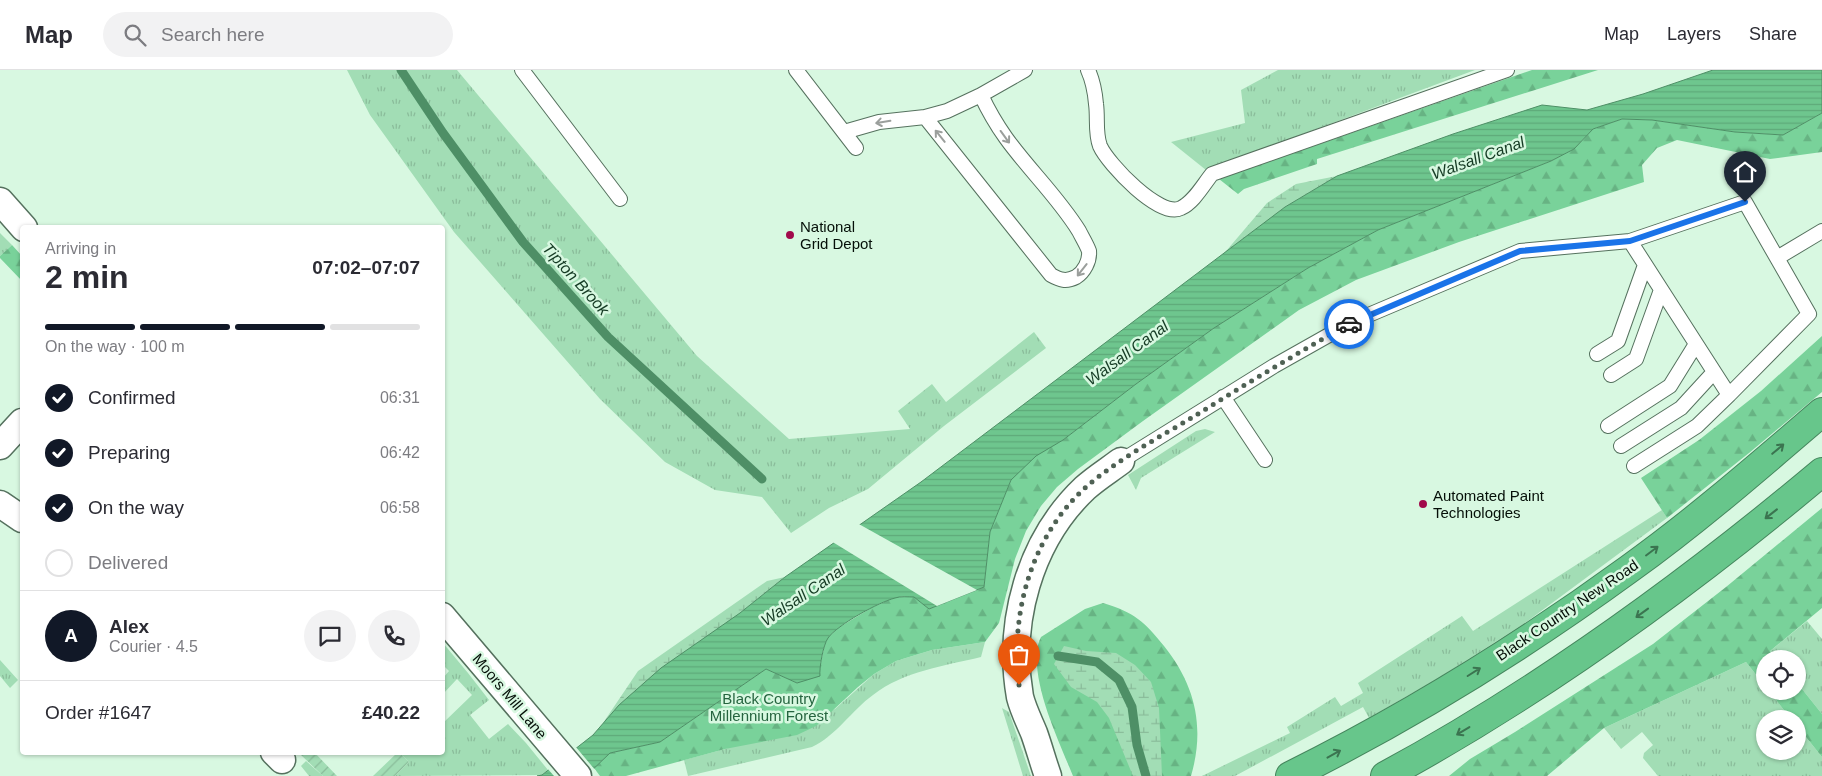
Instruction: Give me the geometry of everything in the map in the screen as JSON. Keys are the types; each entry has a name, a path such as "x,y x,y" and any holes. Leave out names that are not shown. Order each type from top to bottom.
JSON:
{"highway":[{"name":"Black Country New Road","path":"1290,776 1328,757 1433,698 1536,633 1629,569 1698,516 1822,412"},
{"path":"1385,776 1514,700 1597,646 1680,585 1822,472"}],"street":[{"path":"0,201 21,225"},
{"path":"0,446 20,424"},
{"path":"1048,776 1021,699 1017,671 1020,610 1028,578 1040,550 1062,514 1085,488 1121,461"},
{"path":"0,504 20,518"},
{"name":"Moors Mill Lane","path":"445,620 578,776"},
{"path":"1409,776 1432,749"}],"lane":[{"path":"522,70 620,199"},
{"path":"796,70 856,148"},
{"path":"844,132 879,122 924,117 947,111 981,95 1025,70"},
{"path":"1088,70 1094,84 1100,145 1111,162 1135,188 1163,208 1179,210 1189,203 1212,174 1506,70"},
{"path":"924,117 1051,275 1059,280 1069,280 1086,268 1089,252 1082,236 1070,217 1006,139 994,121 981,95"},
{"path":"1121,461 1274,366 1352,322 1520,251 1630,241 1745,202 1809,314 1697,426 1634,466"},
{"path":"1777,258 1822,231"},
{"path":"1630,241 1728,395"},
{"path":"1597,354 1618,341 1645,265"},
{"path":"1611,375 1636,359 1661,290"},
{"path":"1608,426 1670,386 1696,344"},
{"path":"1621,446 1682,408 1714,372"},
{"path":"1223,397 1265,460"}],"green space":[{"path":"347,70 457,70 697,356 789,439 910,429 898,411 932,384 946,402 1034,332 1046,348 944,426 868,489 829,508 791,533 762,497 715,490 665,462 600,399 454,232 370,115"},
{"path":"1278,70 1475,70 1206,170 1171,142 1245,123 1241,90"},
{"path":"1532,70 1598,70 1317,159 1317,164 1244,189 1238,194 1219,179"},
{"name":"Black Country Millennium Forest","path":"1822,113 1822,152 1770,159 1677,140 1657,148 1642,165 1644,182 1459,242 1356,280 1299,310 1143,421 1057,487 1041,506 1026,531 1015,559 999,623 985,642 932,650 896,661 874,674 858,687 816,726 797,735 725,749 626,776 600,776 594,768 610,753 660,742 766,669 797,683 819,671 826,639 838,628 871,608 895,597 914,597 929,609 984,587 990,532 1011,480 1036,455 1063,440 1214,328 1308,268 1378,230 1551,161 1574,149 1593,129 1622,119 1652,120 1735,132 1783,135"},
{"path":"1337,176 1285,207 1221,257 1267,203 1296,184"},
{"path":"0,233 12,245 0,256"},
{"path":"12,245 20,254 20,279 0,258"},
{"path":"1822,336 1822,392 1667,518 1641,478 1699,440 1761,391"},
{"path":"1205,429 1215,432 1141,478 1136,490 1128,475 1196,431"},
{"path":"1822,508 1822,608 1771,650 1756,650 1756,675 1746,662 1604,728 1547,776 1449,776 1470,759 1653,644"},
{"path":"1662,510 1667,518 1525,623 1442,676 1369,718 1363,707 1235,776 1202,776 1290,733 1287,727 1335,697 1341,706 1363,693 1358,683 1462,616 1473,631"},
{"path":"785,577 603,723 638,671 767,581"},
{"path":"1103,603 1131,614 1145,624 1164,646 1184,676 1195,708 1197,724 1197,741 1191,776 1073,776 1043,699 1037,667 1037,648 1041,637 1085,609"},
{"path":"1807,621 1822,639 1822,714 1806,694 1806,650 1771,650"},
{"path":"985,642 981,657 925,670 885,687 865,701 829,736 812,747 688,776 684,760 725,749 835,709 874,674 896,661 932,650"},
{"path":"445,645 489,700 470,715 489,739 508,724 548,770 542,775 395,776 409,762 402,755 445,755 445,721 472,695 457,679 445,692 445,676 449,671 445,667"},
{"path":"1064,646 1086,651 1116,653 1135,665 1151,682 1159,708 1162,776 1133,776 1109,718 1097,702 1071,687 1054,664"},
{"path":"0,660 18,680 10,688 0,676"},
{"path":"1746,662 1756,675 1756,700 1776,700 1784,710 1756,710 1756,760 1806,760 1806,737 1822,757 1822,776 1658,776 1643,758 1644,753 1653,745 1642,732 1621,749 1604,728"},
{"path":"1806,694 1822,714 1822,757 1806,737 1806,710 1784,710 1776,700 1806,700"},
{"path":"1002,708 1009,712 1031,776 1023,776"},
{"path":"301,755 317,755 337,776 323,776"},
{"path":"395,755 402,755 409,762 395,776 373,776"},
{"path":"306,761 323,776 309,776 301,766"}],"water":[{"name":"Walsall Canal","path":"1713,70 1822,70 1822,113 1783,135 1735,132 1652,120 1622,119 1593,129 1574,149 1551,161 1378,230 1308,268 1214,328 1063,440 1036,456 1011,480 990,532 984,587 929,609 914,597 899,597 888,600 849,621 828,638 824,646 820,676 797,683 766,669 660,742 610,753 586,776 537,776 542,775 593,735 619,705 661,668 740,613 785,577 921,482 1285,207 1337,176 1453,134 1542,105 1587,110 1643,94"}],"pier":[{"path":"857,523 977,590 937,606 831,541"},
{"path":"575,746 596,771 590,776 554,776 547,768"}],"waterway":[{"name":"Tipton Brook","path":"401,70 443,133 523,242 608,337 762,479"},
{"name":"Tipton Brook","path":"1058,656 1097,662 1119,680 1132,707 1137,745 1146,776"}],"way so far":[{"path":"1019,685 1017,643 1020,610 1028,578 1040,550 1062,514 1085,488 1121,461 1209,406 1274,366 1349,324"}],"place":[{"name":"National Grid Depot","path":"790,235"},
{"name":"Automated Paint Technologies","path":"1423,504"}],"route":[{"path":"1349,324 1520,251 1630,241 1745,202"}]}
